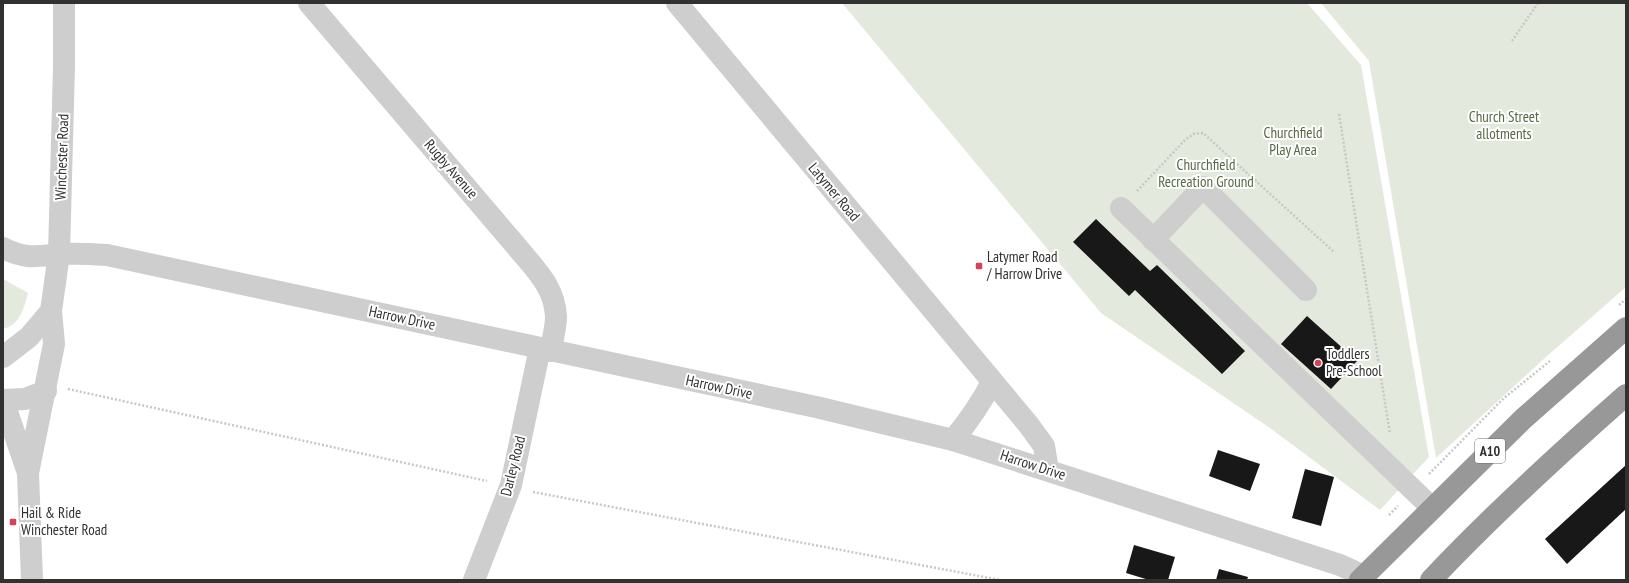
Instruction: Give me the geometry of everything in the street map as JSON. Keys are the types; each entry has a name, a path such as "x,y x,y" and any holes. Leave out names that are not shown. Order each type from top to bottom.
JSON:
{"highway":[{"name":"A10","path":"1362,578 1523,419 1626,328"},
{"path":"1431,580 1557,456 1626,395"}],"street":[{"name":"Winchester Road","path":"28,474 46,391 54,344 50,311 59,254 64,66 64,3"},
{"name":"Rugby Avenue","path":"309,3 546,283 553,297 556,318 545,349"},
{"name":"Latymer Road","path":"677,3 1028,424 1044,446 1048,470"},
{"path":"1153,240 1204,187 1306,290"},
{"path":"1121,208 1432,508"},
{"name":"Harrow Drive","path":"3,248 21,256 32,258 59,254 87,253 107,255 816,407 953,440 1340,565 1362,578"},
{"path":"3,357 28,338 50,311"},
{"name":"Darley Road","path":"474,580 511,485 545,349"},
{"path":"953,440 978,407 992,382"},
{"path":"32,580 28,474 3,400 25,399 46,391"}],"path":[{"path":"1512,41 1538,3"},
{"path":"1339,114 1391,440"}],"green space":[{"name":"Churchfield Recreation Ground","path":"842,3 1307,3 1361,65 1429,457 1380,510 1270,428 1101,313"},
{"name":"Church Street allotments","path":"1321,3 1626,3 1626,287 1546,357 1436,458 1369,61"},
{"path":"3,279 28,293 23,310 17,320 14,324 3,329"}],"building":[{"path":"1096,219 1150,271 1157,265 1245,351 1222,374 1135,290 1129,296 1073,242"},
{"path":"1307,316 1357,361 1331,389 1281,344"},
{"path":"1218,450 1260,464 1250,491 1209,476"},
{"path":"1626,465 1626,509 1567,564 1545,539"},
{"path":"1305,469 1334,477 1321,526 1292,518"},
{"path":"1134,545 1175,557 1168,580 1149,580 1126,573"},
{"path":"1219,569 1248,577 1247,580 1216,580"}],"place":[{"name":"Latymer Road / Harrow Drive","path":"979,266"},
{"name":"Toddlers Pre-School","path":"1318,363"},
{"name":"Hail & Ride Winchester Road","path":"13,522"}],"park label":[{"name":"Churchfield Play Area","path":"1293,142"}]}
